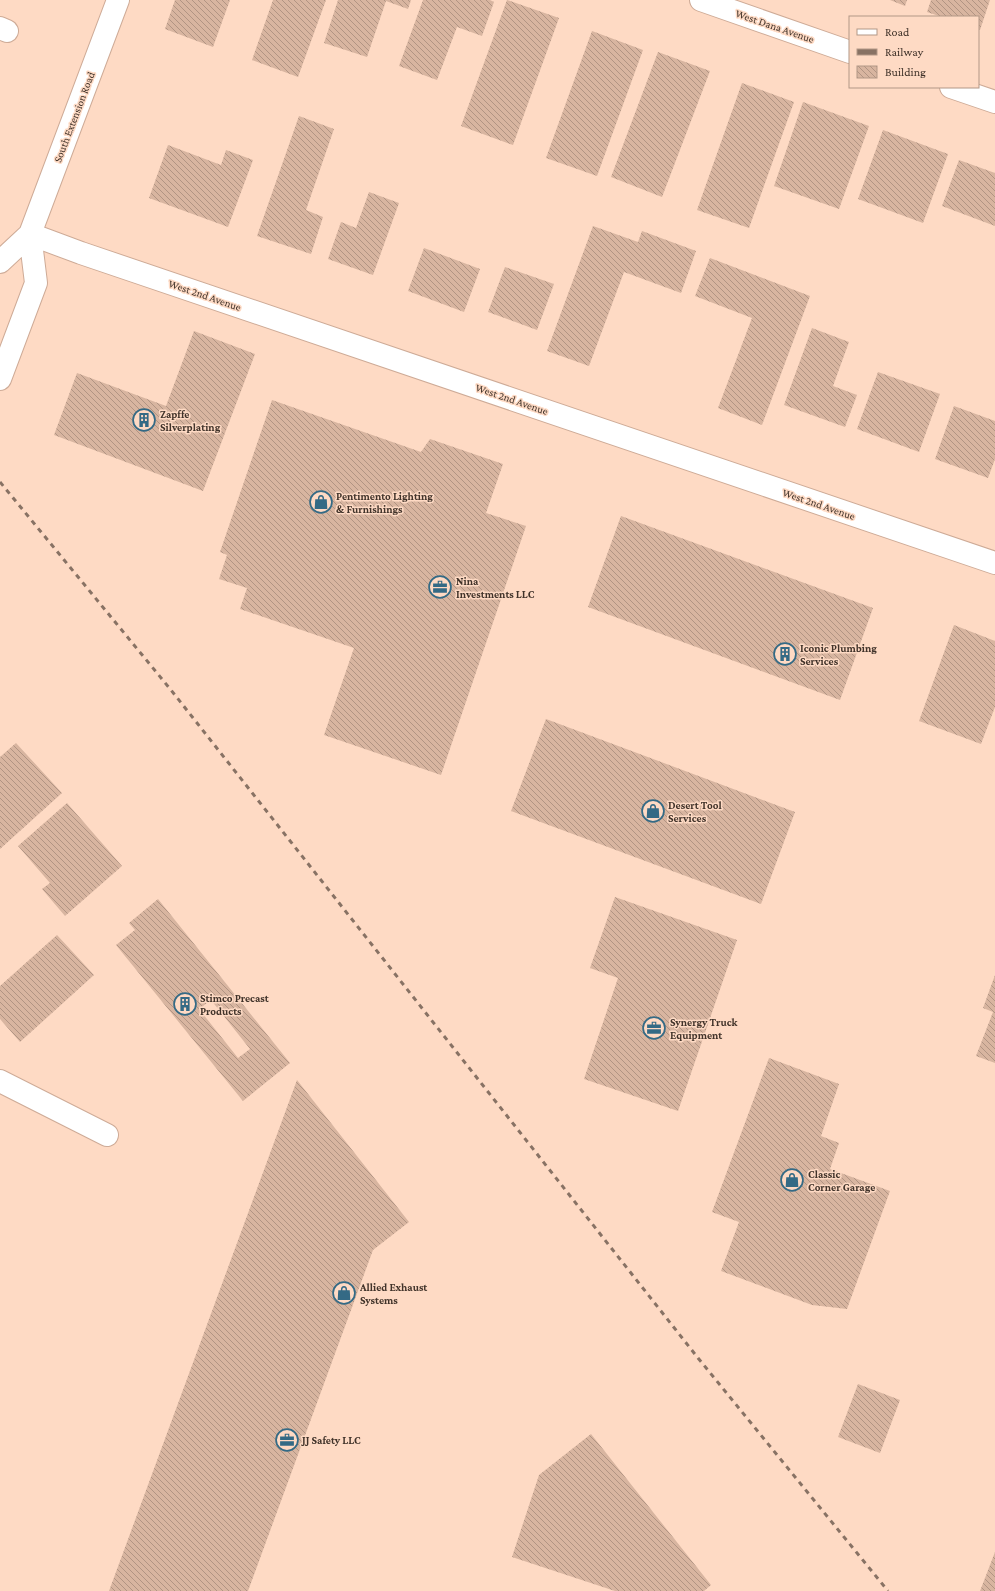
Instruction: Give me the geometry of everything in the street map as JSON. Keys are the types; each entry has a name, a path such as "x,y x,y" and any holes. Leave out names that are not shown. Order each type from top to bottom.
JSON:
{"street":[{"name":"South Extension Road","path":"0,262 30,234 118,0"},
{"name":"West Dana Avenue","path":"701,0 849,52"},
{"path":"955,88 995,102"},
{"name":"South Extension Road","path":"0,380 36,283 30,234"},
{"name":"West 2nd Avenue","path":"30,234 81,253 995,563"},
{"path":"0,1081 107,1135"}],"building":[{"path":"175,0 230,0 213,47 165,29"},
{"path":"273,0 326,0 298,77 252,60"},
{"path":"338,0 411,0 408,9 386,1 367,57 324,43"},
{"path":"423,0 490,0 494,2 482,36 457,27 437,80 399,66"},
{"path":"507,0 559,18 513,145 461,126"},
{"path":"890,0 907,0 905,6"},
{"path":"931,0 990,0 980,30 979,16 939,16 927,12"},
{"path":"592,31 643,50 597,176 546,158"},
{"path":"658,52 710,71 662,197 611,177"},
{"path":"742,83 794,102 749,228 697,210"},
{"path":"803,102 869,126 839,209 774,186"},
{"path":"299,116 334,129 306,210 323,217 311,254 257,236"},
{"path":"883,130 948,154 923,223 858,199"},
{"path":"168,145 221,165 226,150 253,160 228,227 149,198"},
{"path":"959,160 995,173 995,226 942,206"},
{"path":"369,192 399,203 373,275 328,259 341,222 356,228"},
{"path":"593,226 638,242 642,231 696,251 681,293 624,272 589,366 547,351"},
{"path":"424,248 480,269 464,312 408,291"},
{"path":"710,258 810,296 762,425 718,408 752,318 695,296"},
{"path":"505,267 554,284 537,330 488,312"},
{"path":"812,328 849,342 833,386 857,395 845,427 784,405"},
{"name":"Zapffe Silverplating","path":"194,331 255,354 203,491 54,435 77,373 166,406"},
{"path":"878,372 940,394 919,452 857,429"},
{"path":"272,400 421,452 430,439 503,464 486,513 526,526 441,775 324,735 354,648 240,609 247,588 219,579 227,555 220,552"},
{"path":"954,406 995,421 995,459 988,478 935,459"},
{"name":"Iconic Plumbing Services","path":"621,516 873,608 840,700 588,607"},
{"path":"954,625 995,641 995,707 981,744 919,721"},
{"name":"Desert Tool Services","path":"546,719 795,812 761,904 511,811"},
{"path":"16,743 62,793 0,849 0,757"},
{"path":"67,803 122,866 65,916 42,889 50,883 18,846"},
{"name":"Synergy Truck Equipment","path":"615,897 737,940 678,1111 584,1079 618,978 590,968"},
{"name":"Stimco Precast Products","path":"158,899 290,1063 243,1101 116,945 135,930 129,923","holes":["211,1000 250,1049 238,1058 199,1009"]},
{"path":"57,935 94,975 20,1042 0,1019 0,986"},
{"path":"995,975 995,1063 976,1056 993,1012 983,1008"},
{"name":"Classic Corner Garage","path":"769,1058 839,1084 821,1136 839,1143 830,1169 890,1191 847,1309 812,1305 721,1271 739,1222 712,1212"},
{"path":"297,1080 409,1222 373,1250 248,1591 109,1591"},
{"path":"858,1384 900,1400 880,1453 838,1437"},
{"path":"591,1434 711,1585 704,1591 615,1591 512,1557 539,1475"},
{"path":"995,1552 995,1591 980,1591"}],"railway":[{"path":"0,482 171,690 698,1358 888,1591"}],"place":[{"name":"Zapffe Silverplating","path":"144,420"},
{"name":"Pentimento Lighting & Furnishings","path":"321,502"},
{"name":"Nina Investments LLC","path":"440,587"},
{"name":"Iconic Plumbing Services","path":"785,654"},
{"name":"Desert Tool Services","path":"653,811"},
{"name":"Stimco Precast Products","path":"185,1004"},
{"name":"Synergy Truck Equipment","path":"654,1028"},
{"name":"Classic Corner Garage","path":"792,1180"},
{"name":"Allied Exhaust Systems","path":"344,1293"},
{"name":"JJ Safety LLC","path":"287,1440"}]}
